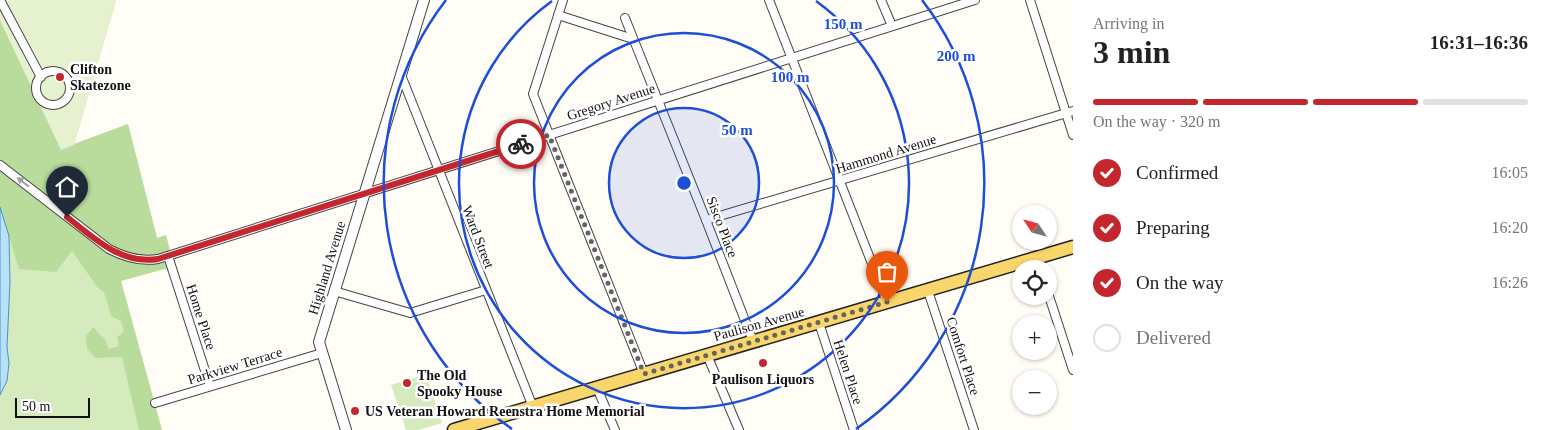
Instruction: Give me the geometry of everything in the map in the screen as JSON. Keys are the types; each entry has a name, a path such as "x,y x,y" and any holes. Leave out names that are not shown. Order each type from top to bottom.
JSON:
{"main road":[{"name":"Paulison Avenue","path":"1045,260 1073,247"},
{"name":"Paulison Avenue","path":"454,430 887,302 1012,270"}],"street":[{"path":"0,0 41,77"},
{"name":"Highland Avenue","path":"346,430 319,342 424,0"},
{"path":"563,0 533,94 644,374"},
{"path":"768,0 887,302"},
{"path":"881,0 892,26"},
{"name":"Gregory Avenue","path":"0,165 109,249 133,259 152,260 658,100 791,60 975,0"},
{"path":"1030,0 1070,112 1073,135"},
{"path":"558,15 633,39"},
{"name":"Sisco Place","path":"625,18 753,341"},
{"path":"50,72 66,77 70,86 68,97 54,106 43,102 37,93 36,87 41,77 50,72"},
{"name":"Ward Street","path":"401,75 533,407"},
{"name":"Hammond Avenue","path":"706,220 1070,112"},
{"name":"Home Place","path":"168,256 210,386"},
{"path":"334,291 410,313 486,290"},
{"name":"Comfort Place","path":"928,291 974,430"},
{"path":"1052,305 1073,370"},
{"name":"Helen Place","path":"819,322 854,430"},
{"name":"Parkview Terrace","path":"155,403 322,353"},
{"path":"707,355 739,430"},
{"path":"597,388 615,430"}],"green space":[{"path":"0,0 116,0 74,144 128,124 157,238 166,235 171,255 121,281 162,430 0,430"},
{"name":"Clifton Skatezone","path":"0,0 116,0 74,145 61,150 0,20"},
{"path":"116,0 74,144 128,124 157,238 166,235 172,267 121,281 162,430 139,430 122,357 96,358 87,349 86,336 93,327 105,340 109,349 119,346 117,337 124,332 121,321 111,316 104,292 98,288 72,251 56,272 19,269 0,207 0,20 53,132"},
{"path":"426,374 442,423 419,430 406,430 391,385"}],"water":[{"path":"0,207 9,236 10,282 7,347 9,363 7,381 0,395"}],"way so far":[{"path":"521,144 549,135 644,374 887,302"}],"place":[{"name":"Clifton Skatezone","path":"60,77"},
{"name":"Paulison Liquors","path":"763,363"},
{"name":"The Old Spooky House","path":"407,383"},
{"name":"US Veteran Howard Reenstra Home Memorial","path":"355,411"}],"route":[{"path":"67,217 98,242 120,255 133,259 152,260 521,144"}]}
